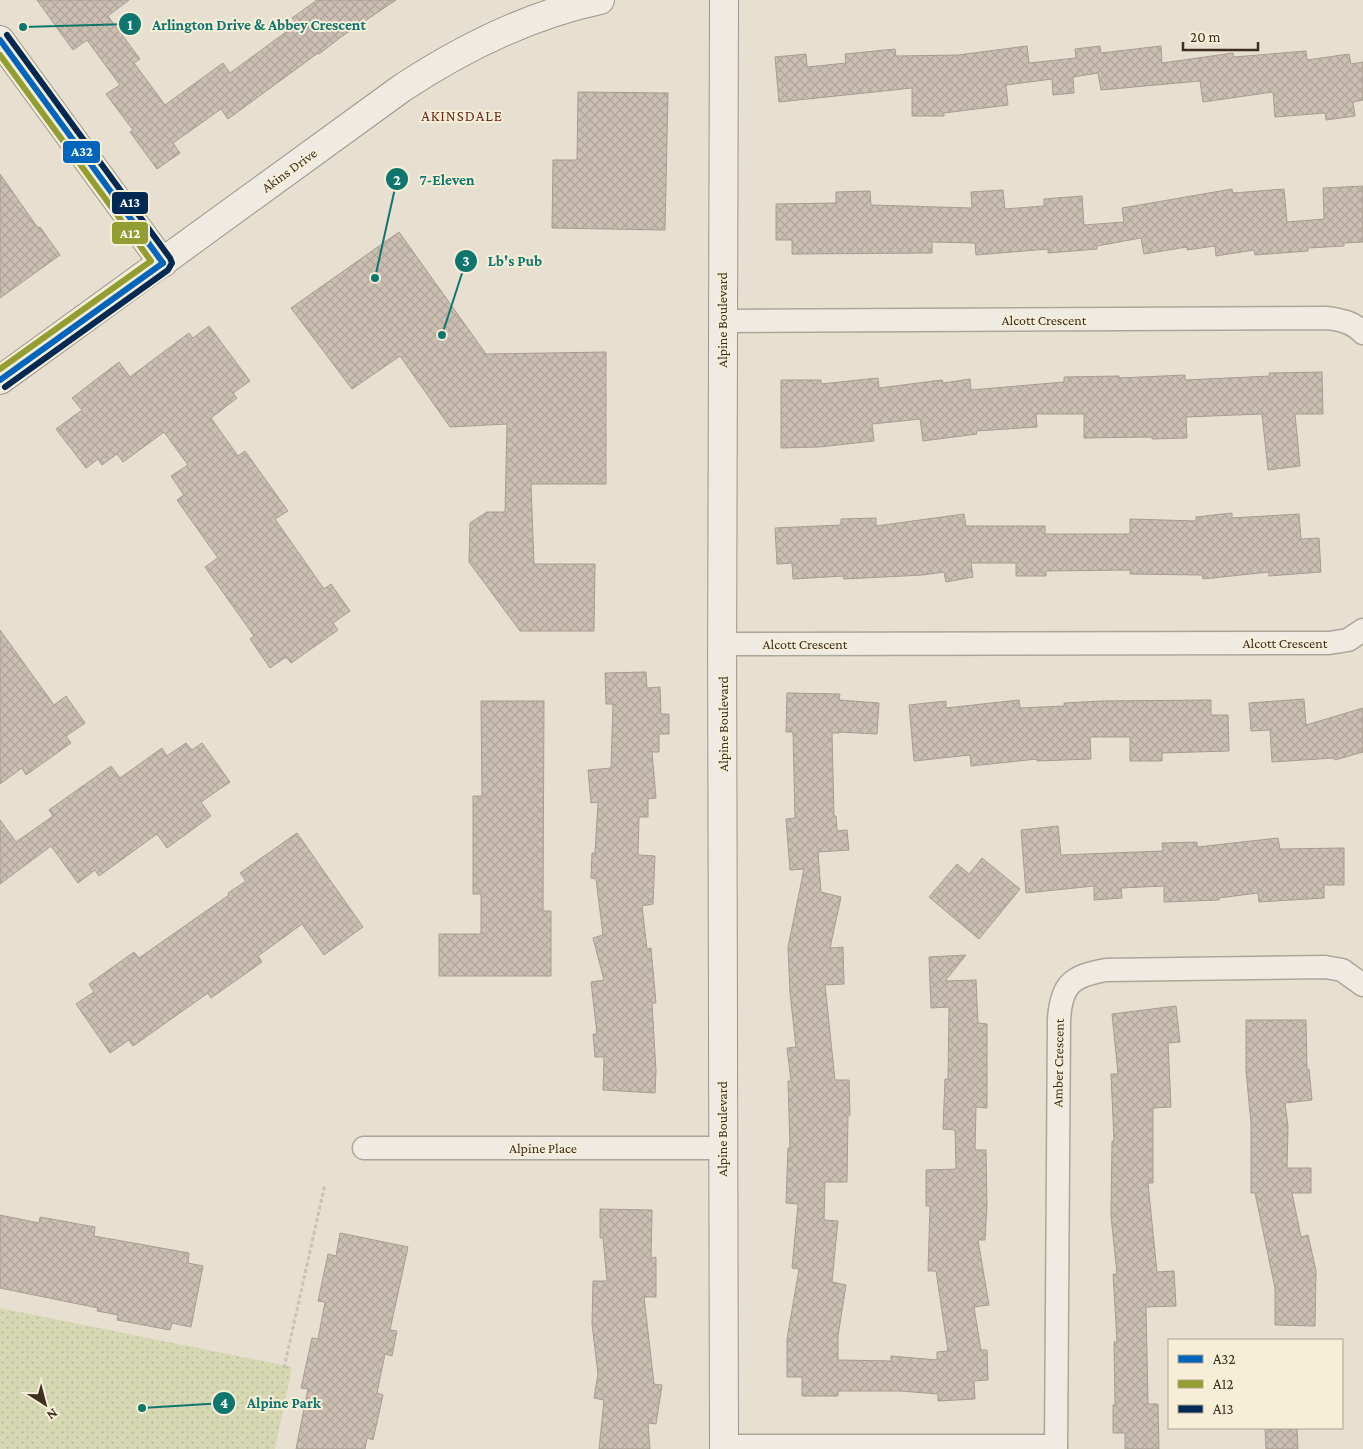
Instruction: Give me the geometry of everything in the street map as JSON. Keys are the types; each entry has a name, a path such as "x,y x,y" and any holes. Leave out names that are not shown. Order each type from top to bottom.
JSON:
{"street":[{"name":"Akins Drive","path":"0,380 402,88 438,64 514,26 600,0"},
{"name":"Alpine Boulevard","path":"724,0 722,321 724,1448"},
{"path":"0,40 163,263"},
{"name":"Alcott Crescent","path":"722,321 1328,318 1344,321 1357,327 1363,333"},
{"name":"Alcott Crescent","path":"723,644 1329,643 1348,640 1363,630"},
{"name":"Amber Crescent","path":"724,1448 1056,1447 1058,1020 1063,992 1080,977 1106,970 1325,967 1342,970 1363,984"},
{"name":"Alpine Place","path":"364,1148 722,1148"}],"path":[{"path":"284,1368 324,1184"}],"green space":[{"path":"0,1308 292,1367 275,1449 0,1449"}],"building":[{"path":"37,0 129,0 108,16 140,59 134,63 165,105 223,63 230,73 297,24 292,18 317,0 396,0 318,53 228,119 221,109 173,143 180,153 157,169 130,132 133,130 106,94 120,85 87,40 73,50"},
{"path":"1027,46 1029,63 1076,58 1075,49 1100,46 1101,53 1161,46 1162,63 1233,53 1234,57 1306,51 1307,60 1349,54 1351,64 1363,62 1363,100 1353,102 1355,116 1326,120 1325,113 1275,117 1273,92 1203,102 1200,81 1101,90 1098,73 1073,77 1074,93 1053,95 1052,79 1006,85 1008,105 944,113 944,116 912,116 912,88 779,102 775,57 806,54 807,67 846,63 845,54 895,49 896,56 958,55"},
{"path":"578,92 668,93 665,230 552,228 553,160 577,160"},
{"path":"0,174 38,228 40,227 60,255 0,298"},
{"path":"1363,186 1363,242 1344,243 1344,246 1308,248 1308,251 1255,255 1254,250 1216,256 1215,246 1187,250 1187,247 1144,254 1141,238 1097,246 1097,249 1048,253 1048,249 976,255 975,243 932,242 932,253 792,254 792,240 776,240 776,204 836,203 836,192 870,191 871,205 972,208 971,192 1003,190 1005,209 1044,206 1044,199 1082,196 1084,225 1124,222 1122,208 1232,189 1233,193 1284,189 1287,222 1324,219 1323,188"},
{"path":"399,232 486,354 606,352 606,484 531,484 534,564 595,564 594,631 520,631 469,562 470,523 487,512 505,512 507,424 450,427 400,356 352,389 291,308"},
{"path":"209,326 250,381 233,393 237,398 211,418 238,456 245,451 288,511 275,519 324,589 331,584 350,611 333,623 338,630 291,663 286,657 270,668 250,639 254,636 205,567 218,558 177,500 184,495 171,476 188,465 164,432 123,462 117,454 102,465 98,459 86,468 56,429 82,410 72,398 119,362 130,377 189,333 193,338"},
{"path":"1322,372 1323,414 1295,414 1300,466 1268,470 1262,414 1186,417 1187,438 1152,439 1152,437 1084,438 1084,414 1036,414 1037,427 976,431 977,434 923,441 920,419 872,424 874,441 819,447 781,448 781,380 821,380 821,384 878,378 879,388 942,380 943,383 970,379 971,390 1064,382 1064,377 1119,376 1119,378 1185,375 1185,380 1270,376 1269,373"},
{"path":"1232,513 1232,518 1299,514 1301,539 1319,538 1321,572 1269,576 1269,572 1203,579 1202,575 1130,574 1130,570 1046,571 1046,576 1016,576 1016,563 971,563 973,577 946,582 944,572 923,575 844,579 843,576 793,579 792,563 777,564 775,528 841,525 841,519 876,518 876,526 964,514 966,526 1045,526 1045,534 1130,534 1130,519 1196,521 1196,517"},
{"path":"0,630 54,705 66,696 85,723 66,736 71,743 26,775 22,768 0,784"},
{"path":"646,672 647,688 660,687 661,714 669,714 669,734 659,734 659,752 652,752 656,798 648,799 648,817 639,817 638,855 655,856 653,904 642,906 647,949 651,948 656,1003 652,1003 656,1071 655,1093 603,1090 604,1057 595,1057 593,1034 597,1034 591,982 604,980 593,938 603,935 596,879 591,878 592,853 595,853 598,802 591,803 588,770 611,768 613,704 606,704 605,673"},
{"path":"787,693 840,694 839,700 879,703 877,734 832,733 834,816 836,816 837,831 847,830 849,850 818,852 821,892 841,897 830,948 843,947 844,984 825,985 835,1080 849,1080 850,1115 848,1115 847,1182 825,1182 824,1220 838,1221 832,1282 846,1285 838,1336 838,1360 891,1361 891,1356 937,1360 937,1352 948,1351 936,1271 928,1271 930,1206 926,1206 926,1170 956,1169 955,1130 943,1129 945,1079 948,1079 949,1007 931,1008 929,957 966,955 945,981 976,980 978,1023 987,1024 987,1108 976,1107 975,1150 986,1150 987,1205 985,1240 978,1240 989,1305 974,1307 981,1350 987,1350 988,1380 974,1381 975,1399 938,1401 938,1394 900,1391 838,1391 838,1396 802,1396 802,1377 787,1377 787,1339 799,1269 792,1268 798,1204 786,1203 788,1148 790,1148 788,1081 791,1081 787,1048 796,1047 790,993 788,947 804,869 790,870 786,819 795,818 793,732 786,732"},
{"path":"1304,699 1306,725 1363,708 1363,752 1335,760 1334,758 1272,762 1270,730 1251,731 1249,703"},
{"path":"1019,700 1020,708 1064,706 1064,703 1102,701 1211,700 1211,715 1228,715 1229,751 1162,753 1162,761 1130,761 1130,737 1090,737 1091,759 1037,761 1037,759 971,766 970,755 914,761 909,705 946,701 946,708"},
{"path":"481,701 544,701 543,911 551,911 551,976 439,976 439,934 481,934 481,894 473,894 473,796 482,796"},
{"path":"186,743 192,750 202,743 230,782 201,802 211,816 167,848 157,834 99,876 95,870 78,883 51,846 0,884 0,820 16,842 53,816 49,810 111,766 120,778 162,748 167,756"},
{"path":"1058,826 1061,855 1163,851 1162,843 1197,842 1197,847 1278,838 1280,849 1344,848 1344,885 1324,885 1324,898 1259,902 1258,893 1219,898 1219,900 1164,902 1164,886 1121,888 1122,898 1094,900 1094,886 1026,893 1021,830"},
{"path":"297,833 363,927 324,955 302,924 258,956 262,962 211,998 208,993 133,1046 129,1040 110,1053 76,1004 94,992 89,984 134,952 139,958 229,895 228,893 246,881 240,873"},
{"path":"982,858 1020,889 979,939 929,897 957,864 969,874"},
{"path":"1176,1006 1180,1042 1168,1043 1171,1107 1153,1108 1153,1183 1148,1183 1157,1272 1174,1271 1176,1306 1146,1307 1148,1404 1158,1404 1159,1449 1125,1449 1125,1433 1113,1433 1113,1405 1115,1405 1114,1342 1117,1342 1113,1274 1117,1274 1111,1216 1112,1141 1114,1141 1111,1074 1118,1074 1112,1014"},
{"path":"1246,1020 1306,1020 1307,1070 1309,1069 1312,1100 1285,1103 1288,1127 1287,1168 1311,1168 1311,1193 1292,1193 1301,1237 1308,1235 1316,1271 1315,1326 1275,1325 1275,1288 1255,1193 1251,1193 1251,1123 1246,1071"},
{"path":"600,1209 652,1210 651,1258 656,1257 656,1297 644,1297 654,1384 662,1385 656,1424 648,1423 650,1449 599,1449 604,1400 594,1398 598,1374 592,1324 593,1281 607,1281 603,1238 600,1238"},
{"path":"0,1215 39,1223 40,1217 95,1227 94,1236 189,1253 188,1263 203,1266 191,1327 172,1323 170,1330 117,1320 118,1315 97,1311 98,1308 0,1288"},
{"path":"340,1233 408,1247 390,1330 397,1331 392,1356 385,1354 377,1393 383,1395 373,1440 367,1438 365,1449 296,1449 308,1389 301,1388 312,1338 318,1339 325,1302 318,1301 328,1254 336,1256"},
{"path":"1265,1429 1297,1429 1298,1449 1266,1449"}],"transit line":[{"name":"A13","path":"5,387 168,270 172,263 7,35"},
{"name":"A32","path":"0,40 163,263"},
{"name":"A12","path":"0,55 151,261 0,369"},
{"name":"A32","path":"0,380 163,263"}],"place":[{"name":"Arlington Drive & Abbey Crescent","path":"23,27"},
{"name":"7-Eleven","path":"375,278"},
{"name":"Lb's Pub","path":"442,335"},
{"name":"Alpine Park","path":"142,1408"}],"district":[{"name":"AKINSDALE","path":"462,116"}]}
